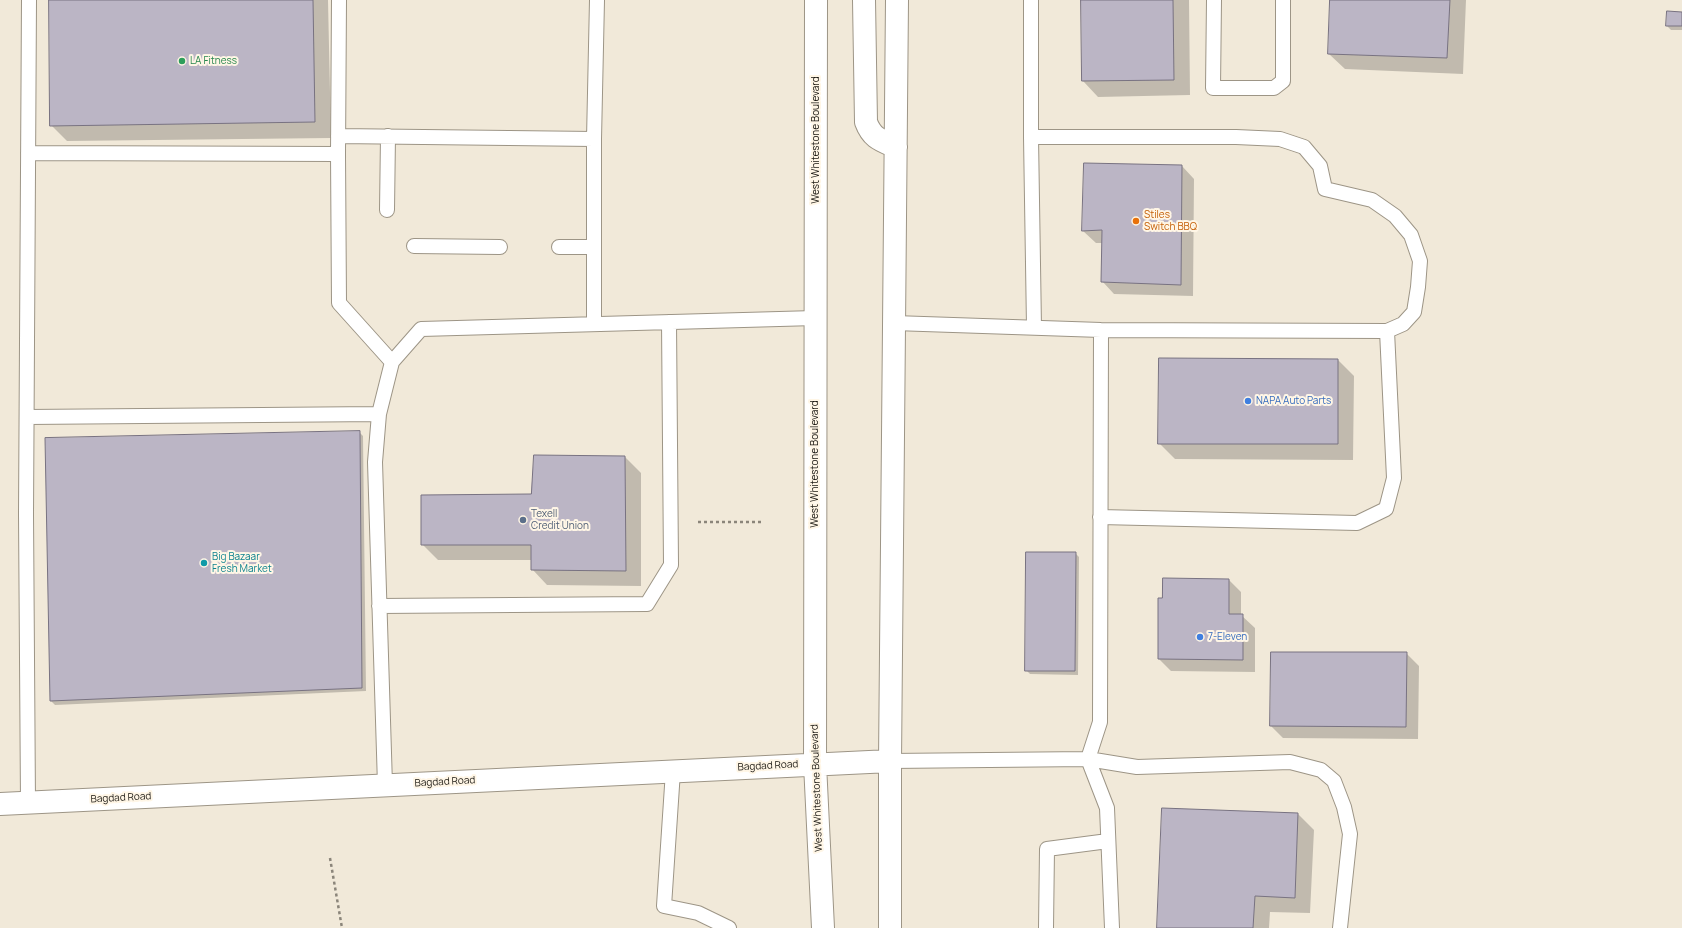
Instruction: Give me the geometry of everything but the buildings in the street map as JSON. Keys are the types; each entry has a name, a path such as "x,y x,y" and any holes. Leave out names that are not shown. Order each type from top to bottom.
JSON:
{"main road":[{"name":"West Whitestone Boulevard","path":"816,0 815,764 823,928"},
{"path":"864,0 866,122 870,132 878,139 896,147"},
{"path":"890,928 890,761 897,0"},
{"name":"Bagdad Road","path":"0,804 890,761"}],"lane":[{"path":"28,0 28,803"},
{"path":"339,0 339,303 392,362"},
{"path":"594,324 594,139 597,0"},
{"path":"1031,0 1031,137 1034,327"},
{"path":"1214,0 1213,88 1274,88 1283,81 1283,0"},
{"path":"338,136 594,139"},
{"path":"387,210 388,136"},
{"path":"894,323 1101,330 1387,331 1403,324 1414,312 1420,261 1411,235 1395,216 1372,200 1325,189 1320,166 1304,147 1280,139 1266,138 1031,137"},
{"path":"28,153 338,154"},
{"path":"414,246 500,247"},
{"path":"559,247 593,247"},
{"path":"384,785 375,462 379,414 392,362 421,329 815,318"},
{"path":"379,606 647,604 671,565 669,322"},
{"path":"1101,330 1100,722 1088,759 1107,808 1112,928"},
{"path":"1100,517 1357,523 1386,509 1394,478 1387,331"},
{"path":"27,417 379,414"},
{"path":"890,761 1088,759 1137,767 1290,762 1321,770 1334,781 1344,807 1350,834 1340,928"},
{"path":"673,771 664,906 698,913 729,928"},
{"path":"1046,928 1046,849 1108,841"}],"path":[{"path":"698,522 761,522"},
{"path":"330,858 342,928"}],"place":[{"name":"LA Fitness","path":"182,61"},
{"name":"Stiles Switch BBQ","path":"1136,221"},
{"name":"NAPA Auto Parts","path":"1248,401"},
{"name":"Texell Credit Union","path":"523,520"},
{"name":"Big Bazaar Fresh Market","path":"204,563"},
{"name":"7-Eleven","path":"1200,637"}]}
